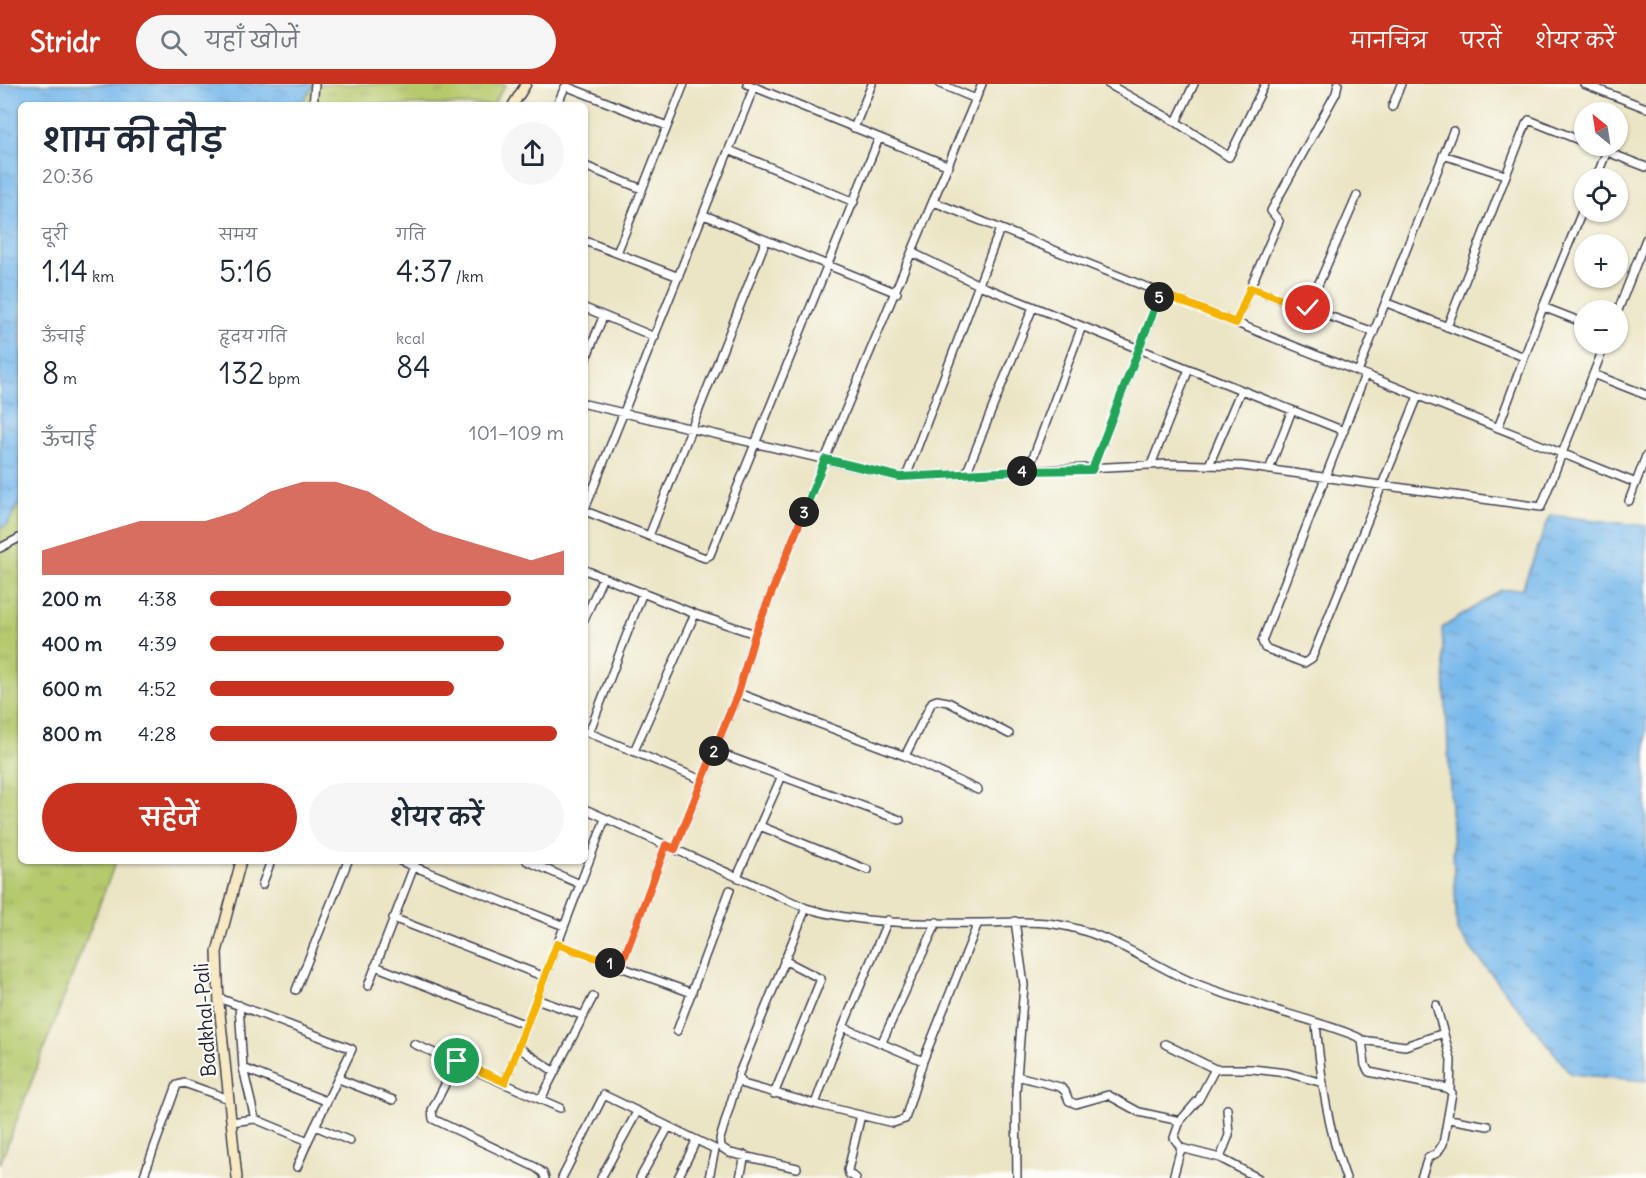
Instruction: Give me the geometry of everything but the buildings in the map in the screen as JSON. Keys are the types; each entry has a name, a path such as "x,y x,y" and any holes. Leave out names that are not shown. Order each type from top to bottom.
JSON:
{"street":[{"path":"313,102 315,84"},
{"path":"515,102 526,84"},
{"path":"616,254 684,84"},
{"path":"854,128 872,84"},
{"path":"940,84 976,99"},
{"path":"675,849 738,693 755,634 825,459 897,293 982,84"},
{"path":"1108,84 1176,122 1229,157 1265,84"},
{"path":"1176,122 1194,84"},
{"path":"1236,323 1279,221 1271,211 1336,93 1338,84"},
{"path":"1392,107 1401,84"},
{"path":"1584,84 1646,108"},
{"path":"588,503 704,214 751,86 949,166"},
{"path":"558,102 565,87 568,87 667,126"},
{"path":"1447,327 1505,175 1529,120 1574,138"},
{"path":"1418,396 1312,658 1304,663 1264,648 1262,641 1344,431 1374,332 1453,131"},
{"path":"588,511 705,558 710,555 879,138"},
{"path":"729,150 854,201"},
{"path":"1443,155 1505,175"},
{"path":"1619,156 1646,167"},
{"path":"588,167 642,189"},
{"path":"1308,308 1357,196"},
{"path":"934,202 1636,483"},
{"path":"704,214 897,293"},
{"path":"1498,428 1578,222"},
{"path":"906,477 1000,229"},
{"path":"649,536 766,240"},
{"path":"588,242 679,277"},
{"path":"1622,300 1646,242"},
{"path":"913,253 979,285 1344,431"},
{"path":"1250,288 1374,332"},
{"path":"1092,470 1161,293"},
{"path":"1387,303 1524,357"},
{"path":"966,474 1033,307"},
{"path":"1543,307 1574,319"},
{"path":"588,309 655,337"},
{"path":"588,354 603,316"},
{"path":"1028,471 1082,326"},
{"path":"588,405 906,477 1092,470 1151,465 1209,465 1269,470 1541,507 1601,354"},
{"path":"1151,465 1189,369"},
{"path":"1593,374 1646,395"},
{"path":"1209,465 1240,390"},
{"path":"1269,470 1292,410"},
{"path":"1629,501 1646,456"},
{"path":"0,548 18,539"},
{"path":"588,571 695,614 755,634"},
{"path":"588,611 603,577"},
{"path":"588,730 643,592"},
{"path":"634,751 695,614"},
{"path":"738,693 905,756 978,790"},
{"path":"905,756 932,702 937,700 948,702 1009,734"},
{"path":"588,732 702,780"},
{"path":"714,751 781,778 900,820"},
{"path":"736,877 781,778"},
{"path":"588,810 806,908 845,918 978,923 1015,921 1065,926 1119,943 1193,982 1316,1024 1354,1034 1362,1040 1405,1046 1444,1033"},
{"path":"588,863 605,819"},
{"path":"760,826 868,870"},
{"path":"621,966 666,845"},
{"name":"Badkhal-Pali","path":"237,1178 219,998 218,952 240,864"},
{"path":"262,885 270,864"},
{"path":"296,990 347,864"},
{"path":"368,986 415,864 564,926"},
{"path":"534,864 580,884"},
{"path":"505,1082 588,864"},
{"path":"678,1031 730,890"},
{"path":"797,1168 730,1153 721,1148 720,1140 738,1079 806,908"},
{"path":"393,918 545,977"},
{"path":"814,1104 843,1027 888,920"},
{"path":"1015,921 1024,985 1017,1076 1017,1178"},
{"path":"882,1042 937,922"},
{"path":"738,1079 742,1084 774,1094 893,1123 905,1119 923,1061 978,923"},
{"path":"557,944 692,993"},
{"path":"774,1094 821,980 784,960"},
{"path":"375,966 526,1025"},
{"path":"219,998 350,1047 352,1052 326,1101 297,1167"},
{"path":"542,1099 593,998"},
{"path":"536,999 584,1016"},
{"path":"238,1005 243,1068 255,1119"},
{"path":"1421,1178 1428,1158 1441,1150 1453,1096 1450,1090 1451,1060 1436,1005"},
{"path":"1316,1024 1334,1146 1346,1178"},
{"path":"843,1027 923,1061"},
{"path":"1362,1040 1365,1065 1370,1072 1450,1090"},
{"path":"414,1044 560,1108"},
{"path":"1165,1044 1215,1069 1252,1069 1287,1073 1323,1083"},
{"path":"519,1048 555,1072"},
{"path":"457,1061 432,1110 433,1119 535,1167 545,1178"},
{"path":"243,1068 326,1101"},
{"path":"1215,1069 1199,1099 1180,1121 1174,1138 1181,1148 1220,1158 1249,1176 1258,1178"},
{"path":"1017,1076 1060,1087 1065,1091 1069,1101 1076,1104 1108,1095 1139,1112 1180,1121"},
{"path":"339,1079 393,1100"},
{"path":"143,1178 177,1085 184,1083 229,1099"},
{"path":"562,1178 604,1095 715,1149 709,1178"},
{"path":"1220,1158 1229,1136 1227,1109"},
{"path":"601,1178 637,1112"},
{"path":"856,1178 849,1174 848,1170 861,1115"},
{"path":"231,1122 255,1119 308,1141"},
{"path":"1449,1119 1488,1126"},
{"path":"315,1126 350,1141"},
{"path":"640,1178 668,1128"},
{"path":"678,1178 696,1141"},
{"path":"1173,1178 1181,1148"},
{"path":"740,1178 745,1155"}],"green space":[{"path":"0,84 506,84 495,102 18,102 18,864 115,864 0,1164"}],"water":[{"path":"0,84 314,84 302,102 18,102 18,505 7,525 0,528"},
{"path":"1550,515 1646,526 1646,1081 1571,1074 1457,931 1442,628 1501,590 1522,589"}],"route":[{"path":"457,1061 505,1082 557,944 621,966 666,845 675,849 738,693 755,634 825,459 900,477 1092,470 1161,293 1236,323 1250,288 1308,308"}]}
